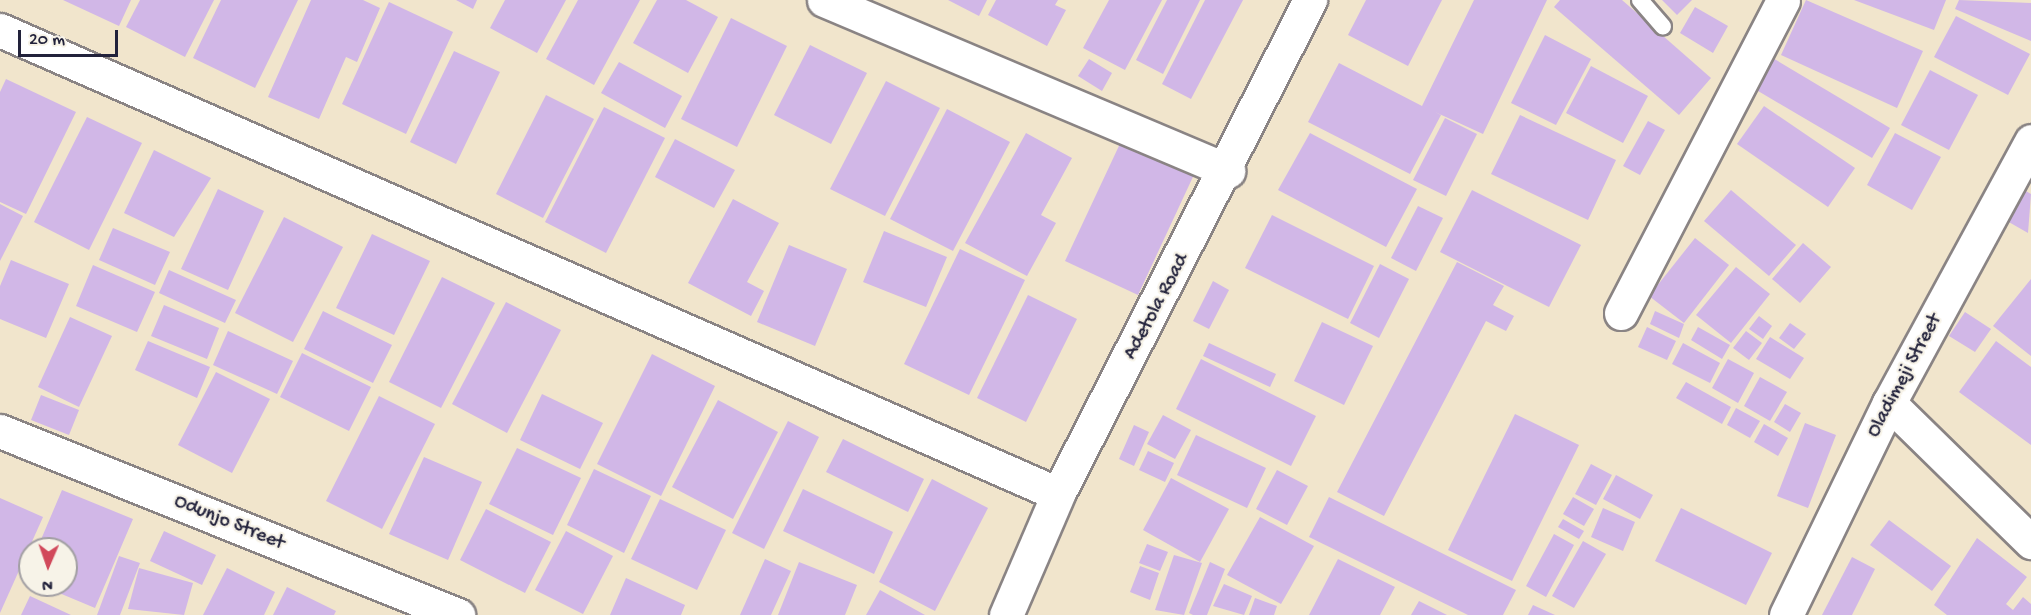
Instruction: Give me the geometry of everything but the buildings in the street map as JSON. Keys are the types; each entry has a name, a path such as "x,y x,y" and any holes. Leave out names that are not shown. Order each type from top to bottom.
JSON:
{"street":[{"path":"824,0 1228,171"},
{"name":"Adetola Road","path":"1006,615 1058,494 1228,171 1311,0"},
{"path":"1621,312 1784,0"},
{"path":"0,30 1058,494"},
{"name":"Oladimeji Street","path":"1786,615 1889,403 2031,141"},
{"path":"1889,403 2031,542"},
{"name":"Odunjo Street","path":"0,431 458,615"}],"lane":[{"path":"1640,0 1663,26"}]}
